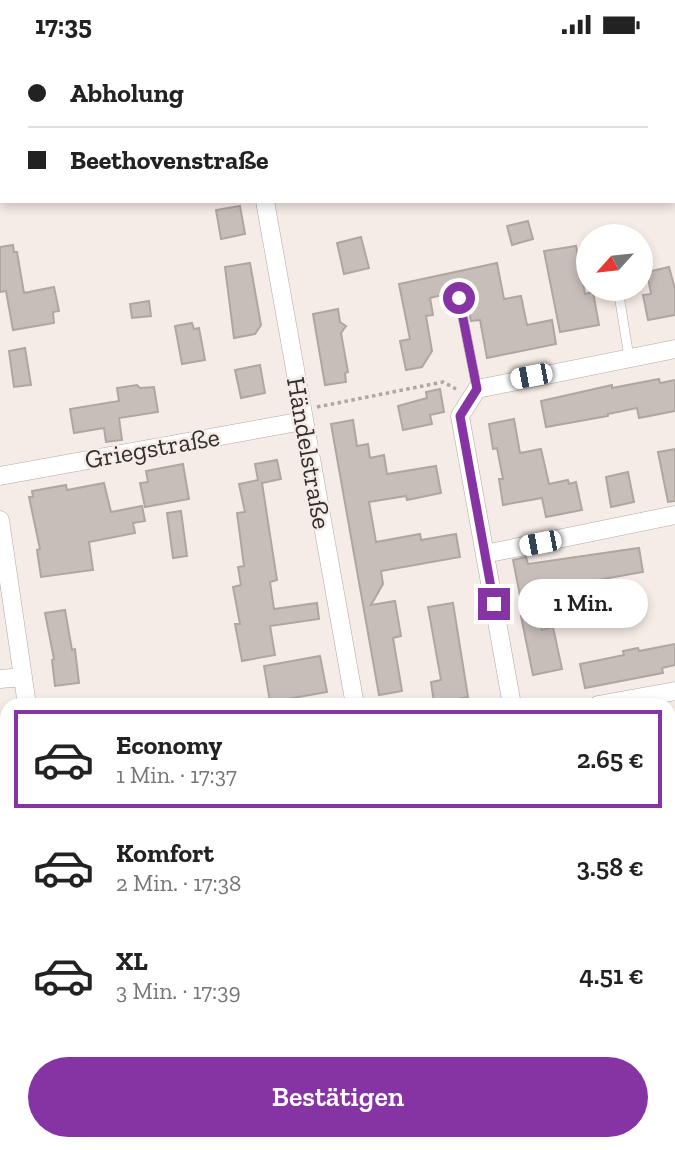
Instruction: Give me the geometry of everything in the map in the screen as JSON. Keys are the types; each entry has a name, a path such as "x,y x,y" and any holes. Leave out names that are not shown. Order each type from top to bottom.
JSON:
{"street":[{"name":"Händelstraße","path":"265,203 354,698"},
{"path":"512,698 460,416 477,389 675,349"},
{"name":"Griegstraße","path":"0,476 302,416"},
{"path":"485,554 675,515"},
{"path":"0,520 26,698"},
{"path":"0,679 23,677"},
{"path":"636,698 675,691"}],"lane":[{"path":"459,298 477,389"},
{"path":"620,301 629,357"}],"path":[{"path":"302,416 443,382 457,390 477,389"}],"building":[{"path":"240,206 245,234 221,239 216,210"},
{"path":"528,221 533,239 512,245 507,226"},
{"path":"361,237 369,268 344,274 337,243"},
{"path":"13,245 14,252 17,252 24,293 54,287 59,311 53,312 54,323 13,330 6,291 0,292 0,247"},
{"path":"576,246 576,301 595,301 599,325 560,332 544,251"},
{"path":"250,263 261,325 255,334 234,338 225,267"},
{"path":"497,263 504,299 521,296 527,325 552,320 556,344 487,358 480,320 471,321 464,292 458,291 430,298 433,315 426,316 432,351 422,367 406,370 400,341 410,339 399,284"},
{"path":"669,267 675,289 675,315 648,320 644,301 653,301 653,271"},
{"path":"149,301 151,316 132,318 130,304"},
{"path":"338,309 340,322 346,326 341,333 348,372 345,373 346,382 325,385 313,314"},
{"path":"192,323 194,329 199,328 205,360 182,364 175,326"},
{"path":"25,348 31,385 14,387 9,351"},
{"path":"260,365 265,393 241,398 235,370"},
{"path":"659,379 660,383 675,380 675,411 639,418 637,408 546,427 541,401 612,385 612,388"},
{"path":"137,385 140,388 154,387 158,412 119,418 122,440 106,442 104,428 74,433 70,409 119,401 117,388"},
{"path":"440,389 444,412 430,415 432,424 403,430 398,406 427,398 426,392"},
{"path":"514,419 520,453 541,449 549,484 568,480 569,484 576,482 582,510 546,517 542,498 503,505 499,479 503,479 497,448 493,449 489,424"},
{"path":"353,420 357,446 368,444 370,458 384,455 387,474 436,466 441,493 407,500 406,496 369,502 376,542 420,534 421,540 456,534 460,557 381,571 383,584 371,605 395,601 401,636 393,638 402,691 379,695 331,424"},
{"path":"675,449 675,501 668,502 658,452"},
{"path":"277,460 281,479 262,483 277,580 270,582 274,609 317,603 319,619 270,626 275,655 242,661 235,624 240,624 233,587 241,585 238,567 244,566 237,513 245,512 239,484 258,480 255,464"},
{"path":"183,464 189,499 145,507 140,483 148,482 146,471"},
{"path":"628,472 634,502 611,507 606,477"},
{"path":"104,483 111,512 142,506 145,521 133,523 135,533 89,542 93,570 41,577 37,550 40,549 29,497 33,497 32,491 66,485 67,490"},
{"path":"181,511 187,556 173,558 167,513"},
{"path":"639,548 643,572 569,585 568,582 536,587 536,590 533,590 542,630 553,627 562,669 533,675 513,560 526,557 528,564"},
{"path":"453,603 468,697 433,698 431,682 441,680 428,607"},
{"path":"65,610 72,650 75,649 79,683 55,686 54,659 45,613"},
{"path":"675,644 675,665 662,668 663,673 585,688 580,664 624,655 623,651 638,648 639,651"},
{"path":"320,656 327,692 293,698 269,698 264,666"}],"route":[{"path":"459,298 477,389 460,416 494,604"}]}
